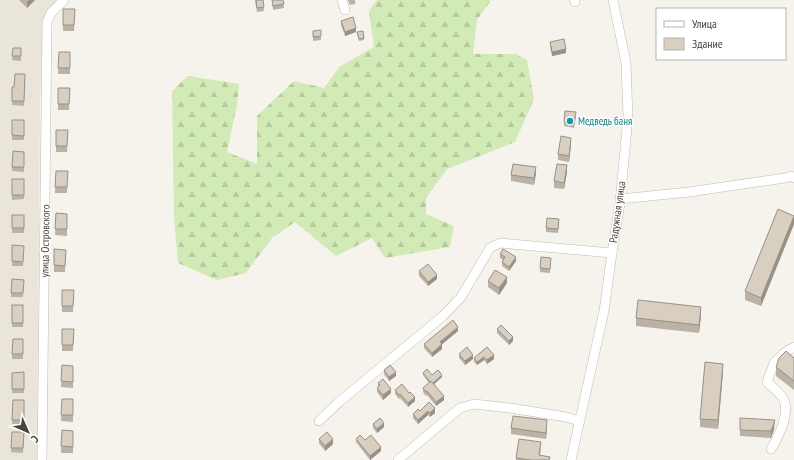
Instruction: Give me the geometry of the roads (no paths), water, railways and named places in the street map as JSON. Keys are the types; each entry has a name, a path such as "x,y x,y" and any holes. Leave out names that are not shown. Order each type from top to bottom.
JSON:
{"street":[{"name":"улица Островского","path":"42,460 47,22 51,13 64,0"},
{"path":"342,0 345,10"},
{"name":"Радужная улица","path":"570,460 604,311 620,199 628,117 626,63 613,0"},
{"path":"620,199 697,191 791,176 794,178"},
{"path":"319,421 339,402 443,316 461,297 490,248 500,243 612,253"},
{"path":"771,449 778,439 787,412 783,398 767,382 774,363 784,353 794,347"},
{"path":"398,460 460,408 474,404 566,417 579,421"}],"place":[{"name":"Медведь баня","path":"570,121"}]}
